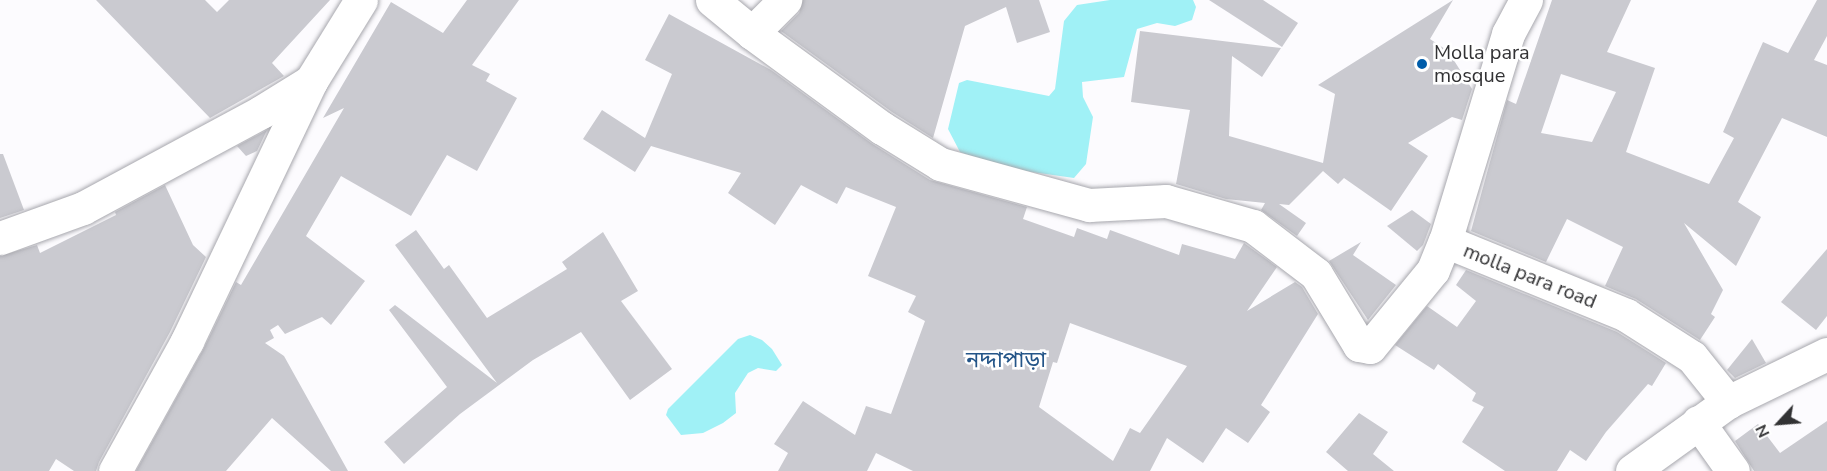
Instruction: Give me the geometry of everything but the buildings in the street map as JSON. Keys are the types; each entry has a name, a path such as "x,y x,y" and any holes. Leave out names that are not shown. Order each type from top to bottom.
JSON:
{"street":[{"path":"115,471 187,342 312,81 361,0"},
{"path":"712,0 752,33 882,128 940,164 1089,205 1166,201 1253,226 1316,274 1359,345 1370,347 1432,270 1445,242"},
{"path":"752,33 785,0"},
{"name":"molla para road","path":"1526,0 1508,34 1445,242 1626,315 1692,357 1728,402"},
{"path":"0,238 83,208 261,112 312,81"},
{"path":"1632,471 1728,402 1827,354"},
{"path":"1698,422 1733,471"}],"water":[{"path":"1110,0 1193,0 1196,7 1192,20 1175,26 1157,23 1137,29 1124,77 1082,82 1083,97 1093,117 1086,164 1074,178 1003,168 960,152 948,129 959,83 967,80 1049,96 1055,89 1064,21 1077,5"},
{"path":"750,335 762,340 772,349 782,365 776,371 758,368 748,373 735,393 736,413 723,423 703,433 681,435 666,415 668,409 738,339"}],"place":[{"name":"Molla para mosque","path":"1422,64"}],"district":[{"name":"নদ্দাপাড়া","path":"1006,361"}]}
